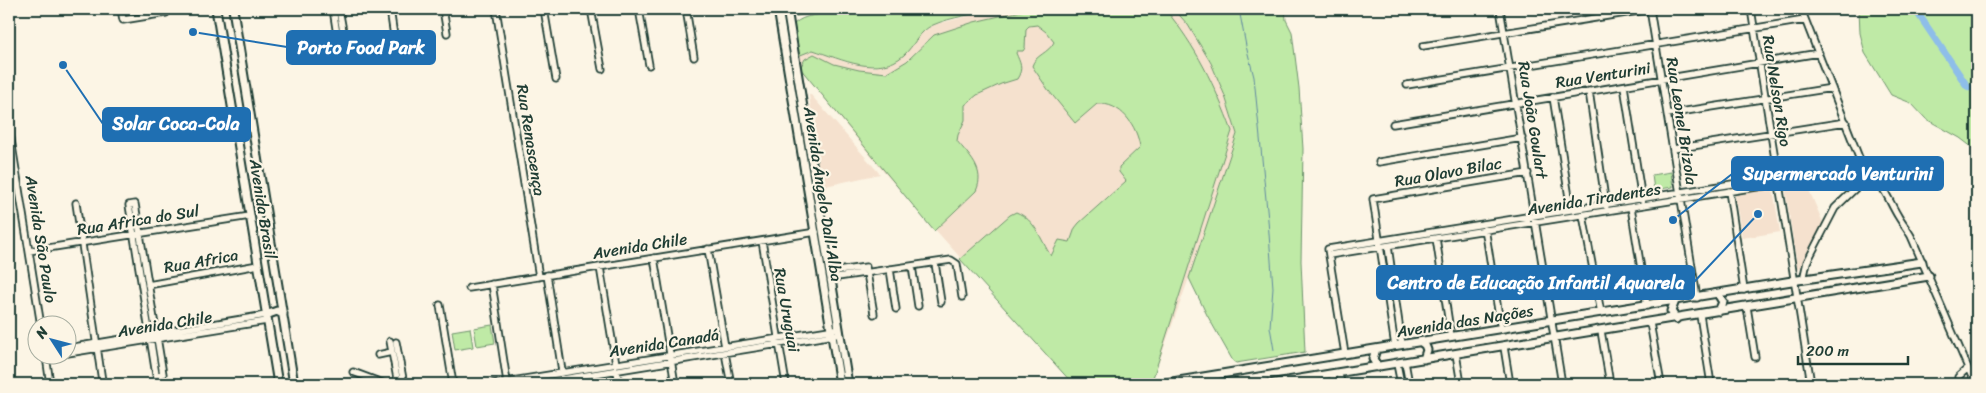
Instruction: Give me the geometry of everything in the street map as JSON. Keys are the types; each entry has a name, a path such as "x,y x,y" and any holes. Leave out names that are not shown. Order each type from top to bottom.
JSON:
{"main road":[{"name":"Avenida Brasil","path":"216,9 278,384"},
{"name":"Avenida Brasil","path":"233,9 294,384"},
{"name":"Avenida Ângelo Dall'Alba","path":"778,9 816,232 848,384"},
{"name":"Avenida Ângelo Dall'Alba","path":"787,9 830,275 840,384"},
{"name":"Avenida das Nações","path":"1160,384 1922,262"},
{"name":"Avenida das Nações","path":"1269,384 1676,319 1929,276"},
{"path":"1718,294 1723,302 1718,311"},
{"path":"1675,301 1671,311 1676,319"},
{"path":"267,318 278,320 283,315"},
{"path":"1420,342 1426,346 1427,350 1424,359"},
{"path":"1376,350 1372,359 1378,367"}],"street":[{"path":"121,9 123,20 166,13 165,9"},
{"path":"142,9 143,16"},
{"path":"333,9 340,54 346,53 339,9"},
{"path":"390,9 395,43"},
{"path":"443,9 447,33"},
{"name":"Rua Renascença","path":"496,9 539,277"},
{"path":"544,9 556,79"},
{"path":"591,9 602,69"},
{"path":"639,9 649,65"},
{"path":"686,9 694,57"},
{"name":"Rua João Goulart","path":"1500,9 1562,384"},
{"path":"1423,46 1650,9"},
{"name":"Rua Leonel Brizola","path":"1650,9 1697,298"},
{"name":"Rua Nelson Rigo","path":"1750,9 1810,384"},
{"path":"1801,9 1865,172 1864,180 1835,208 1807,262 1803,280"},
{"path":"1407,85 1805,20"},
{"name":"Rua Venturini","path":"1393,124 1819,53"},
{"path":"1624,86 1643,202"},
{"path":"1667,114 1832,88"},
{"path":"1589,91 1607,207"},
{"path":"1553,97 1572,210"},
{"path":"1673,149 1846,122"},
{"name":"Avenida São Paulo","path":"9,127 39,316"},
{"path":"1379,162 1522,138"},
{"name":"Avenida Tiradentes","path":"1345,354 1329,252 1535,219 1584,214 1607,207 1631,207 1680,192 1862,163"},
{"path":"1865,172 1878,182 1886,193 1911,236 1975,384"},
{"name":"Avenida Tiradentes","path":"1535,219 1572,210 1680,199 1865,172"},
{"name":"Rua Olavo Bilac","path":"1379,244 1373,199 1528,173"},
{"path":"1729,191 1744,290"},
{"path":"76,203 102,381"},
{"path":"132,204 159,375"},
{"path":"1631,207 1647,306"},
{"path":"1584,214 1601,313"},
{"name":"Rua Africa do Sul","path":"29,251 250,216"},
{"path":"1485,227 1501,329"},
{"name":"Avenida Tiradentes","path":"1379,244 1388,246 1485,227"},
{"name":"Avenida Chile","path":"469,288 816,232"},
{"path":"137,234 148,284 153,338"},
{"path":"1436,238 1451,337"},
{"name":"Rua Uruguai","path":"762,241 786,384"},
{"path":"1379,244 1399,346"},
{"path":"1388,246 1399,346"},
{"path":"708,249 731,384"},
{"path":"654,258 675,384"},
{"path":"830,275 950,260 956,264 962,297"},
{"path":"935,263 941,302"},
{"name":"Rua Africa","path":"148,284 258,265"},
{"path":"912,266 918,306"},
{"path":"600,267 619,384"},
{"path":"890,269 896,309"},
{"path":"867,270 874,314"},
{"path":"547,275 563,379"},
{"path":"492,284 507,382"},
{"path":"440,305 452,384"},
{"path":"1747,307 1755,356"},
{"path":"1700,315 1711,384"},
{"name":"Avenida Chile","path":"78,351 267,318"},
{"path":"1650,323 1661,384"},
{"path":"1601,331 1610,384"},
{"name":"Avenida Canadá","path":"533,384 616,368 836,332"},
{"path":"398,384 392,352 393,341 405,384 411,384"},
{"path":"1504,346 1510,384"},
{"name":"Avenida Chile","path":"78,348 98,347"},
{"path":"378,355 392,352"},
{"path":"1456,354 1461,384"},
{"path":"1401,363 1401,384"},
{"path":"1401,363 1409,384"},
{"path":"47,366 50,384"},
{"path":"1958,384 1958,377 1968,368"},
{"path":"353,372 384,384"},
{"path":"1335,374 1336,384"},
{"path":"1335,374 1342,384"},
{"name":"Avenida Canadá","path":"493,384 563,379"}],"shaded area":[{"path":"996,9 1174,9 1188,25 1211,63 1225,96 1237,134 1152,381 1130,384 1073,384 883,171 800,68 798,56 813,50 846,62 875,67 933,25"},
{"path":"809,95 811,95 880,174 821,187"},
{"path":"1806,183 1824,225 1798,271 1785,187"},
{"path":"1773,189 1780,232 1742,238 1735,195"}],"green space":[{"path":"795,9 835,9 836,11 796,16"},
{"path":"838,9 996,9 933,25 920,35 904,55 894,62 883,65 871,66 847,62 813,50 798,56 794,24 808,17 834,13"},
{"path":"1030,9 1165,9 1186,37 1204,67 1232,131 1152,381 1130,384 1073,384 960,259 1010,215 1016,212 1023,215 1033,225 1051,256 1059,240 1070,242 1079,223 1126,181 1119,172 1119,167 1140,147 1135,131 1126,117 1120,111 1106,104 1097,104 1075,123 1032,66 1036,59 1049,49 1054,42 1046,32 1037,25 1029,26 1026,29 1025,48 1023,51 1017,51 1016,53 1021,69 1017,79 977,95 965,105 965,120 957,141 975,164 978,170 979,183 976,191 934,231 800,68 805,59 814,54 834,64 859,70 887,73 907,61 934,35 974,22"},
{"path":"1174,9 1285,9 1286,20 1292,32 1299,88 1303,149 1301,261 1305,352 1236,363 1233,361 1207,315 1189,278 1237,134 1225,96 1211,63 1188,25"},
{"path":"1859,9 1977,9 1977,151 1960,138 1926,119 1911,103 1891,95 1865,53 1860,33"},
{"path":"1671,172 1673,187 1654,190 1652,175"},
{"path":"492,325 495,343 477,346 474,328"},
{"path":"470,328 473,347 455,350 452,331"}],"waterway":[{"path":"1239,9 1254,77 1273,288 1270,327 1274,350"},
{"path":"1915,9 1967,86 1977,90"}],"place":[{"name":"Porto Food Park","path":"193,32"},
{"name":"Solar Coca-Cola","path":"63,65"},
{"name":"Centro de Educação Infantil Aquarela","path":"1758,214"},
{"name":"Supermercado Venturini","path":"1673,220"}]}
